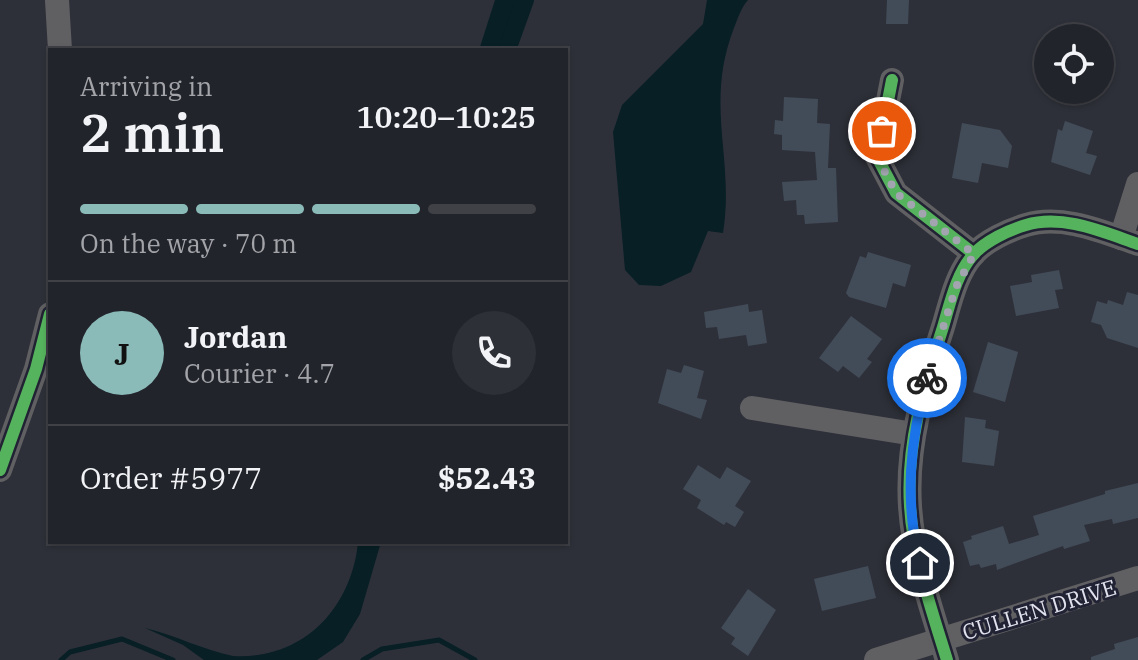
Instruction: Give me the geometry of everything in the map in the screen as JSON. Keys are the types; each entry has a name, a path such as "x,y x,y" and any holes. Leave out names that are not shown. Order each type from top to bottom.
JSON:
{"street":[{"path":"57,0 60,48"},
{"path":"892,80 877,157 896,193 974,254"},
{"path":"944,650 913,535 910,504 914,434 949,307 964,268 974,254 1009,231 1036,223 1074,224 1130,241 1138,184"},
{"path":"0,470 36,369 48,322"},
{"path":"752,408 914,434"},
{"name":"CULLEN DRIVE","path":"876,660 944,650 1138,578"}],"water":[{"path":"495,0 519,0 506,48 480,48"},
{"path":"707,0 748,0 734,28 721,82 726,180 723,233 708,231 691,272 661,286 639,285 625,270 613,132 622,105 703,24"},
{"path":"358,544 380,544 360,614 343,642 317,660 204,660 183,645 145,628 233,656 259,655 282,649 303,639 335,607 354,565"}],"building":[{"path":"887,0 909,0 908,24 886,24"},
{"path":"784,97 818,99 817,123 830,124 828,168 836,168 838,222 805,224 804,215 797,215 796,200 784,201 782,182 817,180 815,152 782,150 782,135 774,134 775,120 783,121"},
{"path":"1065,121 1093,131 1086,153 1097,156 1090,175 1051,162 1058,129 1062,131"},
{"path":"962,123 1000,130 1012,146 1008,168 982,163 978,183 952,178"},
{"path":"868,252 911,265 905,287 893,283 886,308 849,297 846,293 860,256 866,258"},
{"path":"1059,270 1063,289 1055,290 1059,308 1016,316 1010,286 1032,282 1031,275"},
{"path":"1127,292 1138,295 1138,348 1107,338 1101,325 1091,322 1097,301 1107,304 1108,300 1123,305"},
{"path":"748,304 749,312 762,310 767,343 748,346 746,335 719,339 717,327 706,328 704,312"},
{"path":"851,316 882,339 867,359 872,362 859,378 843,366 838,372 819,358"},
{"path":"988,342 1018,352 1005,402 973,392"},
{"path":"684,365 704,371 697,398 707,400 701,419 658,403 667,369 681,373"},
{"path":"965,417 986,420 985,428 999,431 994,466 962,462"},
{"path":"698,465 720,479 727,467 751,481 735,506 744,512 735,527 726,522 724,525 697,508 701,500 683,489"},
{"path":"1138,483 1138,518 1113,524 1112,519 1084,525 1090,541 1064,549 1063,546 997,570 996,564 981,568 979,564 970,566 963,542 972,539 971,536 1003,526 1009,544 1039,535 1033,516"},
{"path":"868,566 876,598 822,611 814,579"},
{"path":"748,589 776,610 748,656 731,644 735,638 721,628"},
{"path":"1138,637 1138,660 1091,660 1091,657 1115,649 1114,644"}],"waterway":[{"path":"508,48 525,0"},
{"path":"61,660 70,652 122,639 173,660"},
{"path":"363,660 382,649 439,640 475,660"}],"cycle path":[{"path":"892,80 877,157 896,193 974,254"},
{"path":"947,660 919,564 909,483 923,393 958,280 967,263 984,245 1012,230 1040,222 1083,226 1138,244"},
{"path":"0,470 36,369 48,322"}],"way so far":[{"path":"882,131 877,157 896,193 974,254 956,287 927,378"}],"route":[{"path":"920,563 913,535 910,474 918,409 927,378"}]}
